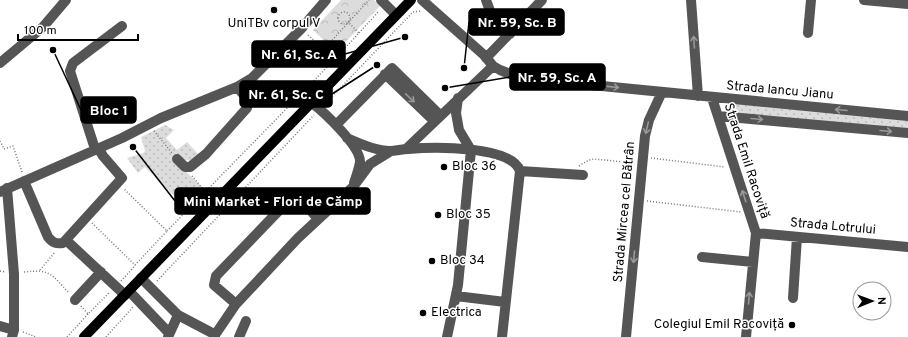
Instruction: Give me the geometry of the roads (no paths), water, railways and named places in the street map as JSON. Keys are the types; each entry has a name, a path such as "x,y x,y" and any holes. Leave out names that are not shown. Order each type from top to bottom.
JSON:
{"main road":[{"path":"84,337 411,0"}],"street":[{"path":"0,63 43,27 66,0"},
{"path":"0,326 13,333 14,274 4,190 149,124 237,87 252,78 301,29 326,0"},
{"path":"486,0 490,11 510,34"},
{"path":"406,149 458,98 490,62 510,34 542,0"},
{"path":"692,0 698,96"},
{"path":"808,33 811,0"},
{"path":"864,0 908,4"},
{"path":"383,2 396,15"},
{"path":"426,3 490,62"},
{"path":"24,181 48,237 52,242 58,244 65,242 122,178 96,149 70,71 73,63 122,26"},
{"name":"Strada Iancu Jianu","path":"490,62 520,78 908,116"},
{"path":"336,125 389,71 437,118"},
{"path":"177,159 185,167 190,167 206,154 247,108 249,101 237,87"},
{"name":"Strada Mircea cel Bătrân","path":"626,337 646,128 662,92"},
{"path":"447,337 456,296 471,150 458,130 456,113 458,98"},
{"name":"Strada Emil Racoviță","path":"712,98 756,233"},
{"path":"312,103 336,125 347,138 359,158 365,164 372,163 391,151"},
{"path":"718,116 908,133"},
{"path":"347,138 365,146 371,146 375,149 391,151 406,149 471,150 499,155 518,164 520,171 502,337"},
{"path":"353,187 359,151 365,146"},
{"path":"141,278 178,315 214,335 236,304 298,238 353,187 377,156 375,149"},
{"path":"520,171 583,175"},
{"path":"236,304 214,285 216,276 293,196 299,197 318,219"},
{"path":"746,337 756,233"},
{"name":"Strada Lotrului","path":"756,233 908,247"},
{"path":"792,298 796,237"},
{"path":"65,242 116,286 139,301 169,335 178,315"},
{"path":"702,257 753,262"},
{"path":"75,300 101,272"},
{"path":"456,296 505,302"},
{"path":"239,337 246,321"}],"place":[{"name":"UniTBv corpul V","path":"274,10"},
{"name":"Nr. 61, Sc. A","path":"405,37"},
{"name":"Bloc 1","path":"53,50"},
{"name":"Nr. 61, Sc. C","path":"377,65"},
{"name":"Nr. 59, Sc. B","path":"464,68"},
{"name":"Nr. 59, Sc. A","path":"445,88"},
{"name":"Mini Market - Flori de Cămp","path":"133,147"},
{"name":"Bloc 36","path":"444,167"},
{"name":"Bloc 35","path":"438,215"},
{"name":"Bloc 34","path":"432,261"},
{"name":"Electrica","path":"423,313"},
{"name":"Colegiul Emil Racoviță","path":"792,325"}]}
